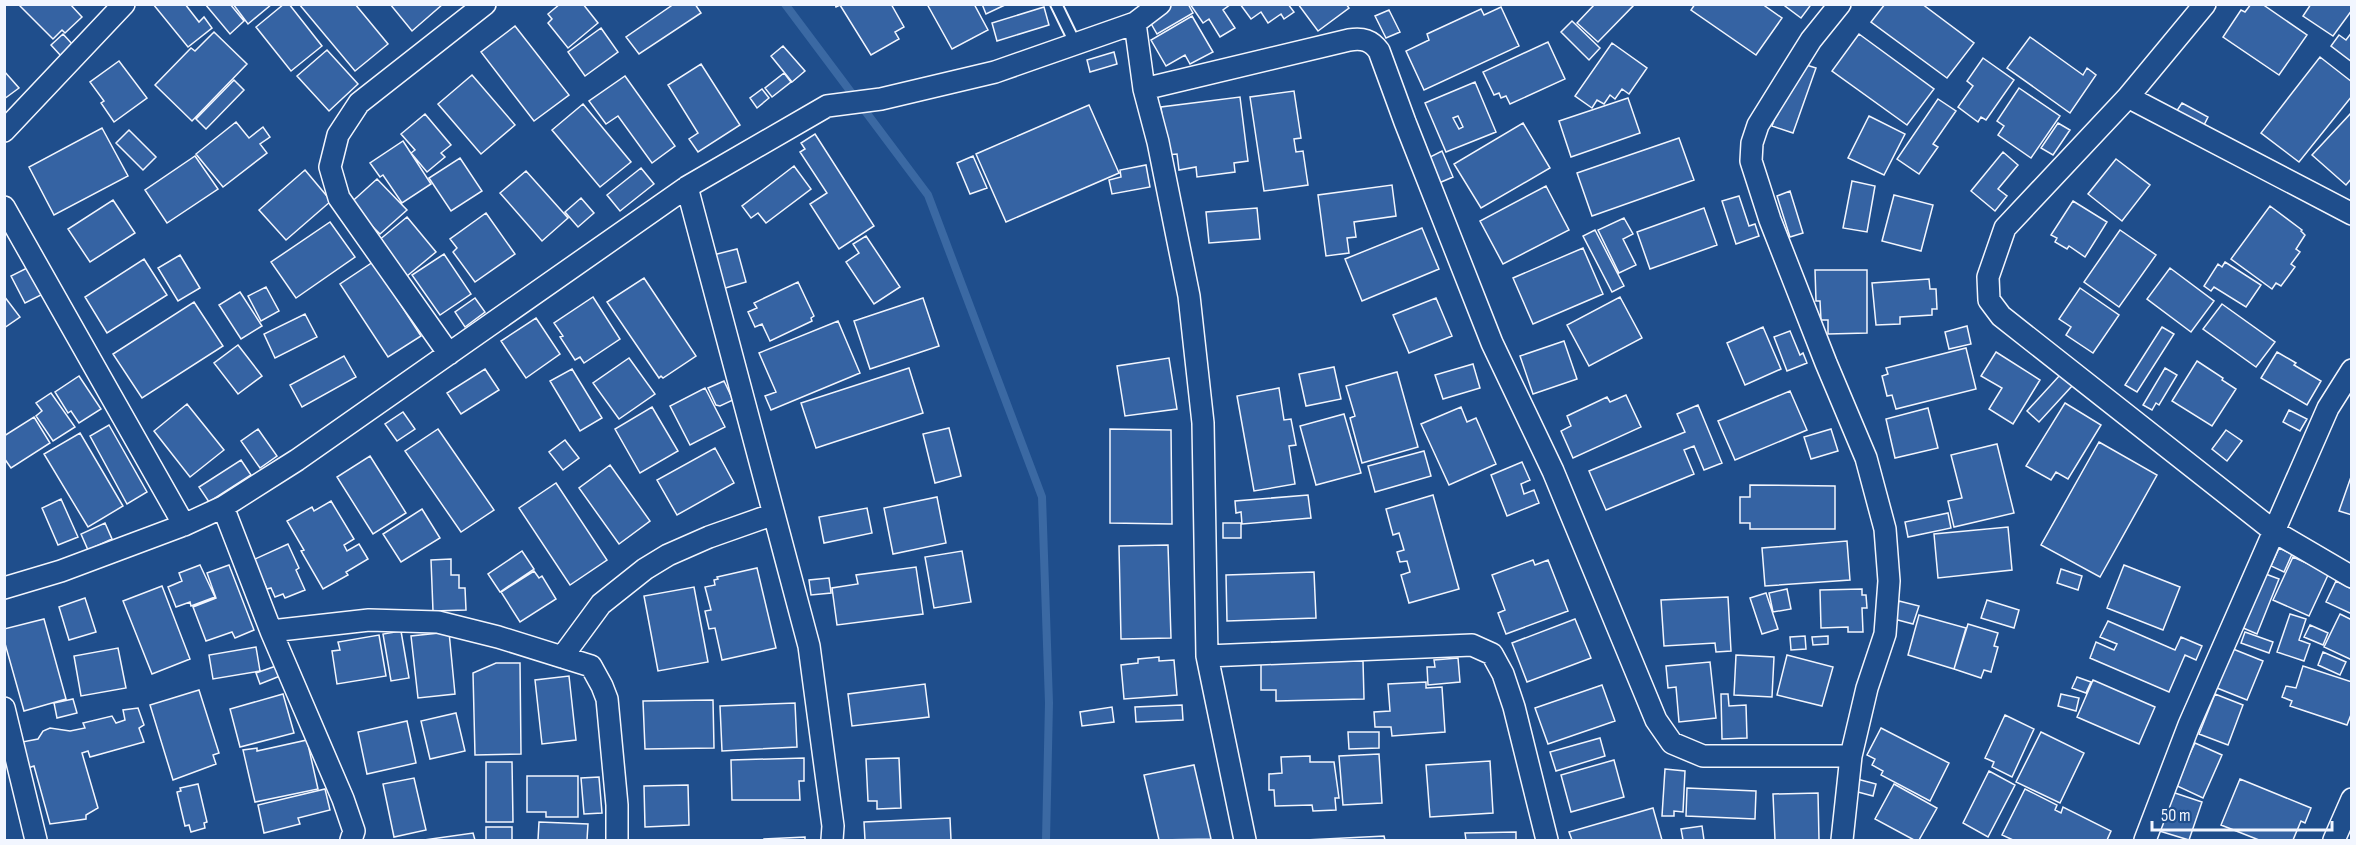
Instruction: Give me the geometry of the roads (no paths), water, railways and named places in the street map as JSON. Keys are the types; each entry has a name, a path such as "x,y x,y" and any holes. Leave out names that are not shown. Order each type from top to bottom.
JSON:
{"street":[{"path":"4,131 124,4"},
{"path":"449,354 339,198 330,167 338,135 359,103 485,4"},
{"path":"4,588 61,571 184,525 223,507 297,460 687,187 828,106 881,99 995,72 1135,23 1161,4"},
{"path":"1840,4 1810,40 1758,124 1752,143 1751,161 1787,264 1866,458 1885,529 1889,581 1885,634 1867,688 1851,756 1842,840"},
{"path":"2205,4 2128,97 2005,228 1988,277 1989,300 2001,316 2275,532 2352,577"},
{"path":"1135,23 1144,89 1158,142 1189,296 1203,423 1207,656 1245,840"},
{"path":"1144,89 1349,40 1361,38 1372,42 1379,51 1492,343 1553,471 1656,720 1672,743 1703,756 1851,756"},
{"path":"2128,97 2352,214"},
{"path":"687,187 809,646 833,826 832,840"},
{"path":"4,207 184,525"},
{"path":"2145,840 2189,725 2328,408 2352,370"},
{"path":"223,507 271,631 344,799 354,831 351,840"},
{"path":"562,657 601,604 645,569 668,555 709,537 774,513"},
{"path":"271,631 369,620 438,622 591,666 607,699 617,805 617,840"},
{"path":"1207,656 1472,645 1492,654 1507,685 1546,840"},
{"path":"4,708 36,840"},
{"path":"2334,840 2352,799"}],"lane":[{"path":"1056,4 1075,43"}],"waterway":[{"path":"785,4 928,195 1042,497 1049,703 1046,840"}]}
